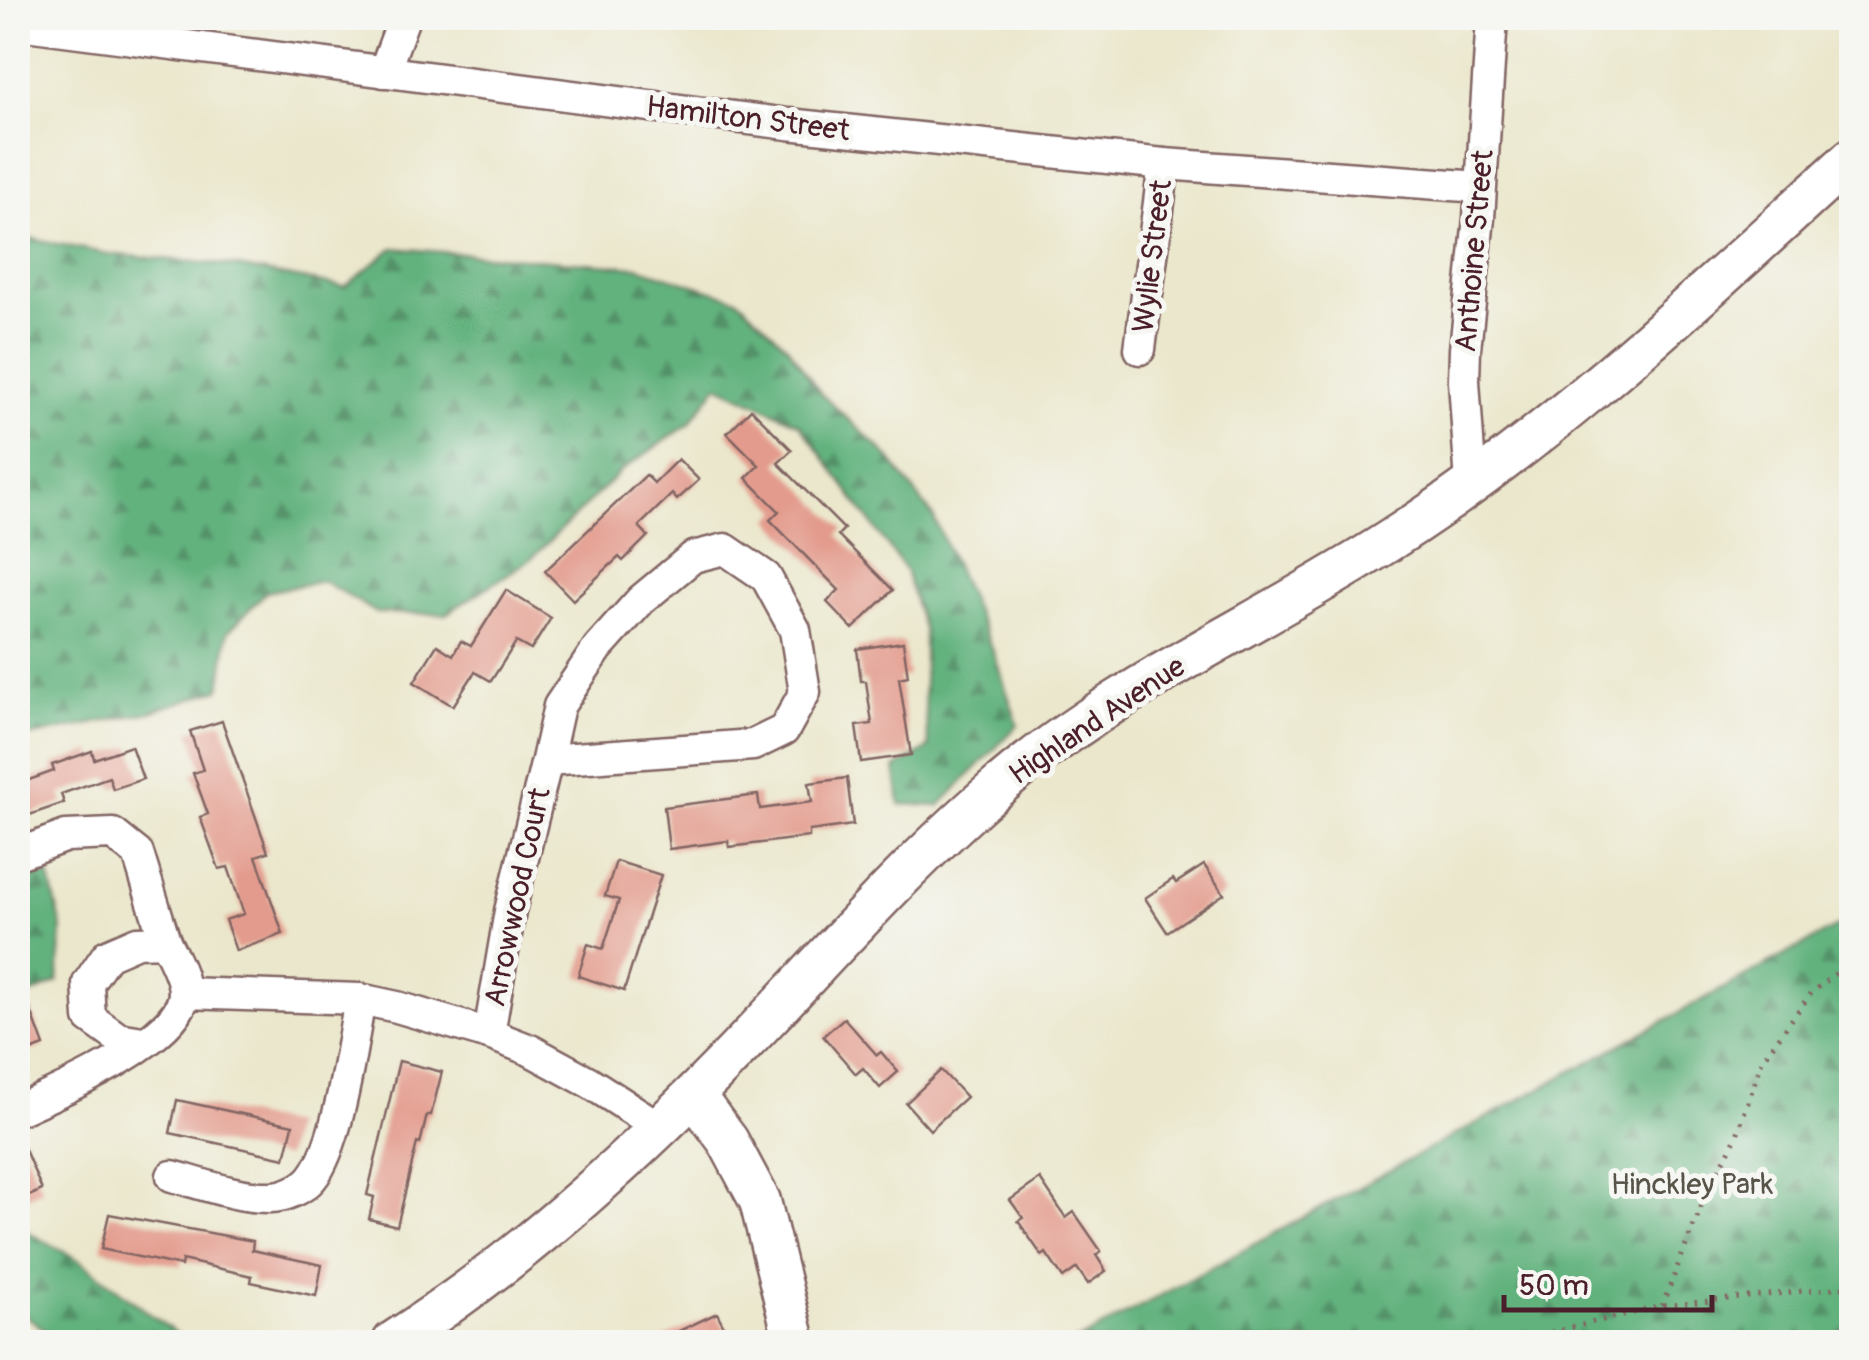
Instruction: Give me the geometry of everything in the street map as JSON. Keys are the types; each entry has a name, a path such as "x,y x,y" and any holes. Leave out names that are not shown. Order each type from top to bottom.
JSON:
{"street":[{"path":"384,72 404,18"},
{"name":"Anthoine Street","path":"1471,484 1464,381 1492,18"},
{"name":"Hamilton Street","path":"18,24 769,122 1164,164 1480,188"},
{"name":"Highland Avenue","path":"393,1342 529,1246 659,1128 993,790 1100,710 1392,540 1527,444 1674,320 1852,158"},
{"name":"Wylie Street","path":"1140,349 1164,164"},
{"name":"Arrowwood Court","path":"489,1034 510,912 559,706 598,648 654,590 693,557 724,549 766,577 795,630 805,692 784,730 753,745 547,760"},
{"path":"18,854 66,836 113,834 138,854 184,993 178,1015 166,1030 124,1058 18,1110"},
{"path":"143,1042 118,1038 90,1018 88,983 108,955 137,942 165,941"},
{"path":"184,993 360,999 489,1034 530,1050 589,1082 659,1128"},
{"path":"172,1176 273,1198 294,1192 312,1179 324,1155 345,1087 360,999"},
{"path":"694,1095 728,1141 760,1201 795,1342"}],"path":[{"path":"1662,1306 1704,1200 1736,1135 1762,1060 1812,992 1852,960"},
{"path":"1510,1342 1662,1306 1852,1286"}],"green space":[{"path":"18,236 108,254 227,265 345,287 393,248 638,267 738,299 788,347 821,394 886,454 933,516 993,651 1018,725 939,806 900,804 895,768 929,748 924,632 905,570 800,424 718,385 689,424 622,470 531,559 446,614 377,613 323,581 266,592 228,632 220,689 150,712 18,739"},
{"path":"49,874 62,928 58,982 18,1001 18,879"},
{"name":"Hinckley Park","path":"1851,919 1851,1321 1829,1342 1075,1342"},
{"path":"24,1230 79,1260 187,1342 61,1342 25,1315 18,1316 18,1232"}],"building":[{"path":"751,409 792,450 778,463 844,529 838,535 893,590 853,629 827,602 839,590 770,520 779,511 746,478 759,465 727,433"},
{"path":"678,459 699,480 677,500 672,494 639,526 648,536 573,600 545,571 646,475 654,483"},
{"path":"506,590 551,618 531,650 516,642 491,681 475,672 453,706 414,682 437,645 453,655 461,641 471,646"},
{"path":"903,642 908,676 899,678 911,755 861,762 856,726 872,724 857,649"},
{"path":"222,721 268,852 256,856 283,934 236,951 225,920 244,914 228,867 219,869 200,817 208,814 193,773 203,770 190,731"},
{"path":"131,746 143,779 113,789 109,777 61,794 64,803 18,819 18,784 54,771 52,765 92,751 94,759"},
{"path":"847,778 853,825 809,831 809,837 729,847 728,841 669,849 664,807 758,795 760,809 812,802 809,783"},
{"path":"616,861 661,875 624,991 578,976 588,944 603,949 619,900 605,896"},
{"path":"1204,865 1224,894 1167,932 1145,898"},
{"path":"18,982 44,1046 18,1056"},
{"path":"844,1018 898,1072 880,1088 863,1068 856,1074 823,1036"},
{"path":"399,1061 442,1072 431,1115 427,1115 420,1144 417,1143 397,1226 369,1219 374,1197 367,1195"},
{"path":"941,1070 966,1097 930,1130 906,1103"},
{"path":"177,1100 293,1125 285,1158 170,1133"},
{"path":"18,1133 42,1190 18,1201"},
{"path":"1040,1179 1066,1218 1074,1212 1101,1251 1096,1255 1106,1271 1088,1284 1077,1268 1063,1278 1018,1221 1023,1218 1010,1200"},
{"path":"109,1214 253,1241 252,1250 322,1265 316,1296 251,1282 252,1276 182,1260 181,1266 101,1249"},
{"path":"717,1313 732,1342 656,1342"}]}
